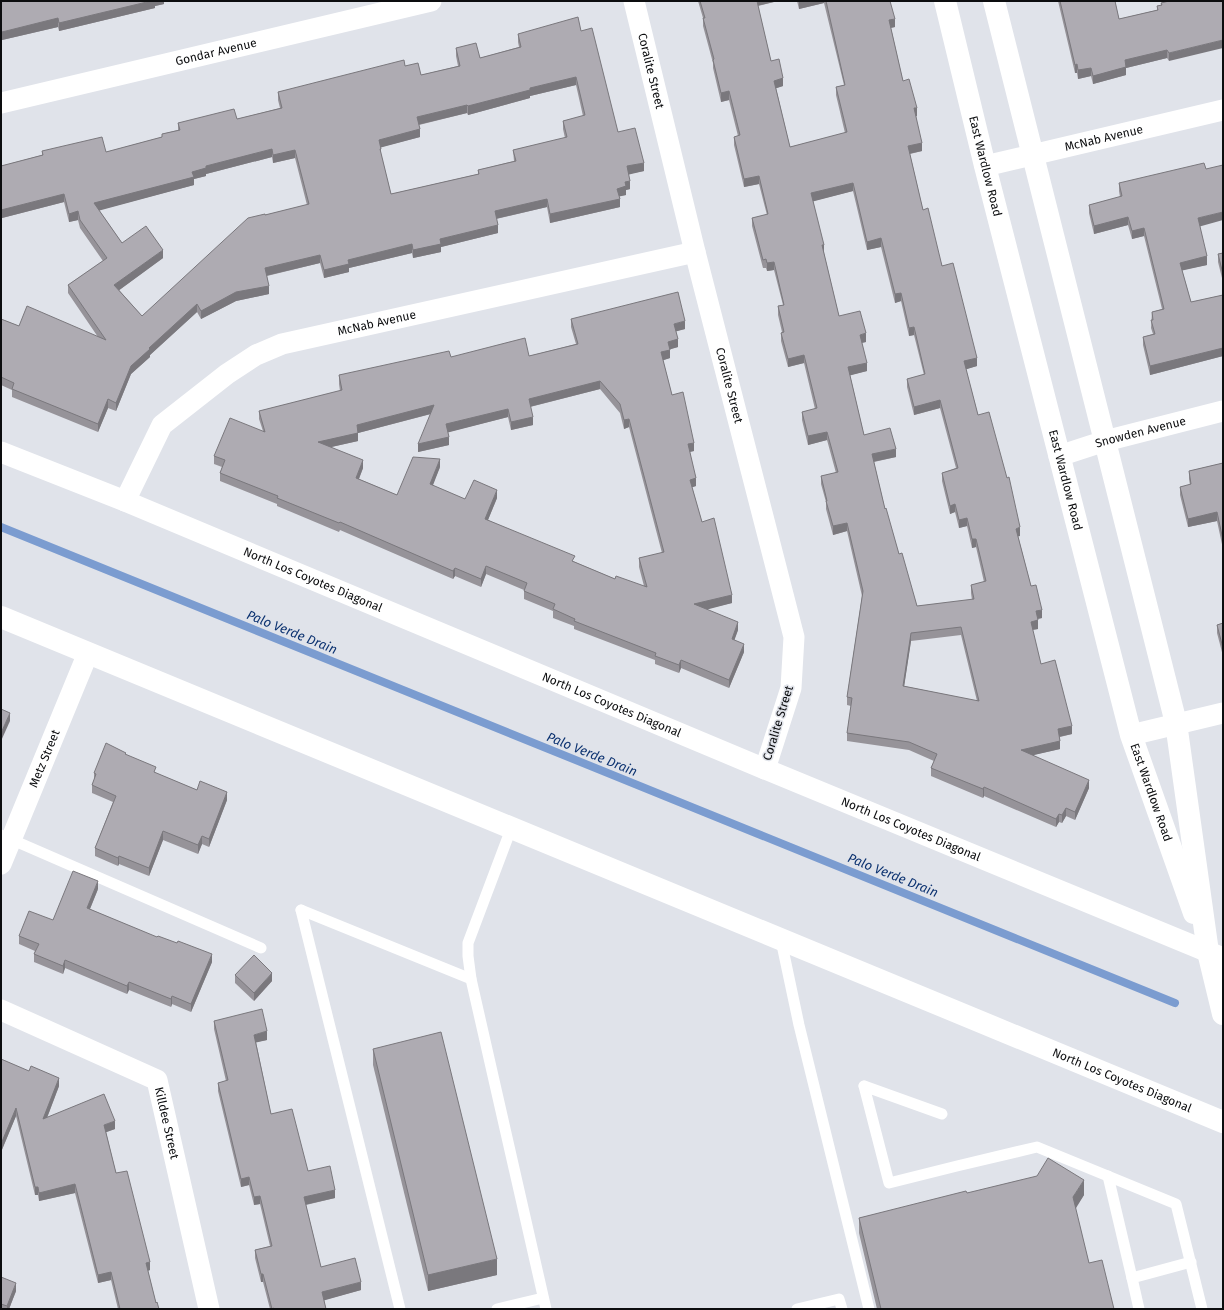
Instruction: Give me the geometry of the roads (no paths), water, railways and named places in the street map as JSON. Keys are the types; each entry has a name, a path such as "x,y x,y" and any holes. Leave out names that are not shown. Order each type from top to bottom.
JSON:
{"main road":[{"name":"East Wardlow Road","path":"945,1 985,166 1130,735 1169,844 1216,955"},
{"name":"East Wardlow Road","path":"994,1 1176,723 1216,955 1223,1014"},
{"name":"North Los Coyotes Diagonal","path":"1,617 1223,1122"}],"street":[{"name":"Gondar Avenue","path":"1,103 431,1"},
{"name":"Coralite Street","path":"634,1 794,637 791,688 764,769"},
{"name":"McNab Avenue","path":"985,166 1223,110"},
{"name":"McNab Avenue","path":"125,501 162,425 227,374 256,355 282,344 696,252"},
{"name":"Snowden Avenue","path":"1059,456 1105,441 1223,411"},
{"name":"North Los Coyotes Diagonal","path":"1,452 125,501 764,769 1216,955"},
{"name":"Metz Street","path":"1,864 6,837 88,653"},
{"path":"1130,735 1223,713"},
{"name":"Killdee Street","path":"1,1010 157,1080 210,1309"}],"lane":[{"path":"511,829 468,943 468,956 471,979 546,1309"},
{"path":"6,837 261,948"},
{"path":"400,1309 301,910 471,979"},
{"path":"780,940 799,1025 868,1309"},
{"path":"942,1114 864,1086 889,1183 1037,1147 1176,1204 1202,1309"},
{"path":"1108,1176 1139,1309"},
{"path":"1132,1278 1191,1262"},
{"path":"497,1309 543,1298"},
{"path":"797,1309 839,1299 842,1309"}],"waterway":[{"name":"Palo Verde Drain","path":"1,527 1175,1003"}]}
